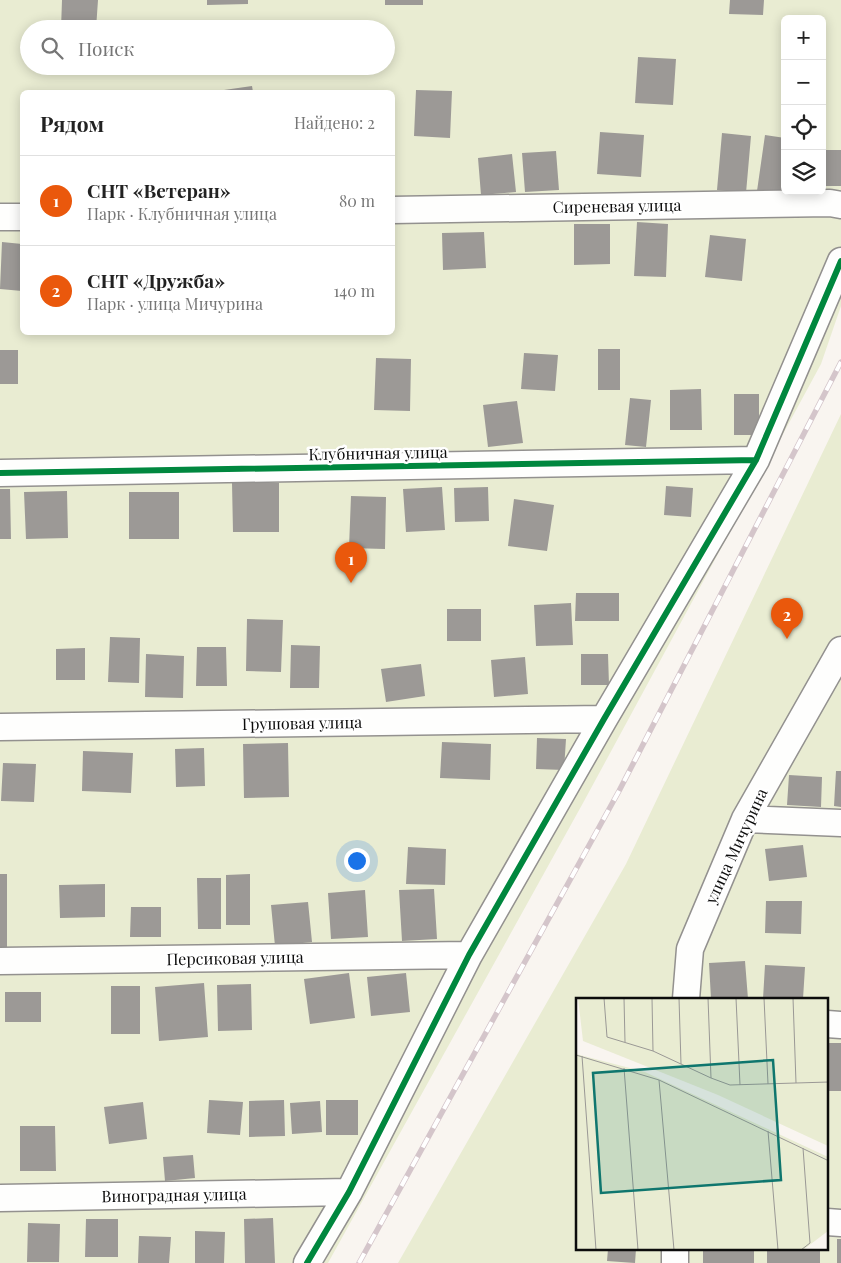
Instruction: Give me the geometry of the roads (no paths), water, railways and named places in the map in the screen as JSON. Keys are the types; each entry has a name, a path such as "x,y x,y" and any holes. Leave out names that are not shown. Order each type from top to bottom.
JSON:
{"street":[{"name":"Сиреневая улица","path":"395,210 830,203 841,205"},
{"path":"0,217 20,217"},
{"path":"307,1263 349,1192 469,955 604,719 756,460 841,261"},
{"name":"Клубничная улица","path":"0,473 756,460"},
{"name":"улица Мичурина","path":"686,998 690,949 745,819 841,650"},
{"name":"Грушовая улица","path":"0,727 604,719"},
{"path":"745,819 841,823"},
{"name":"Персиковая улица","path":"0,961 469,955"},
{"path":"828,1024 841,1025"},
{"name":"Виноградная улица","path":"0,1198 349,1192"},
{"path":"828,1222 841,1223"},
{"path":"675,1250 675,1263"}],"railway":[{"path":"359,1263 619,791 841,362"}],"place":[{"name":"СНТ «Ветеран»","path":"351,583"},
{"name":"СНТ «Дружба»","path":"787,639"}]}
